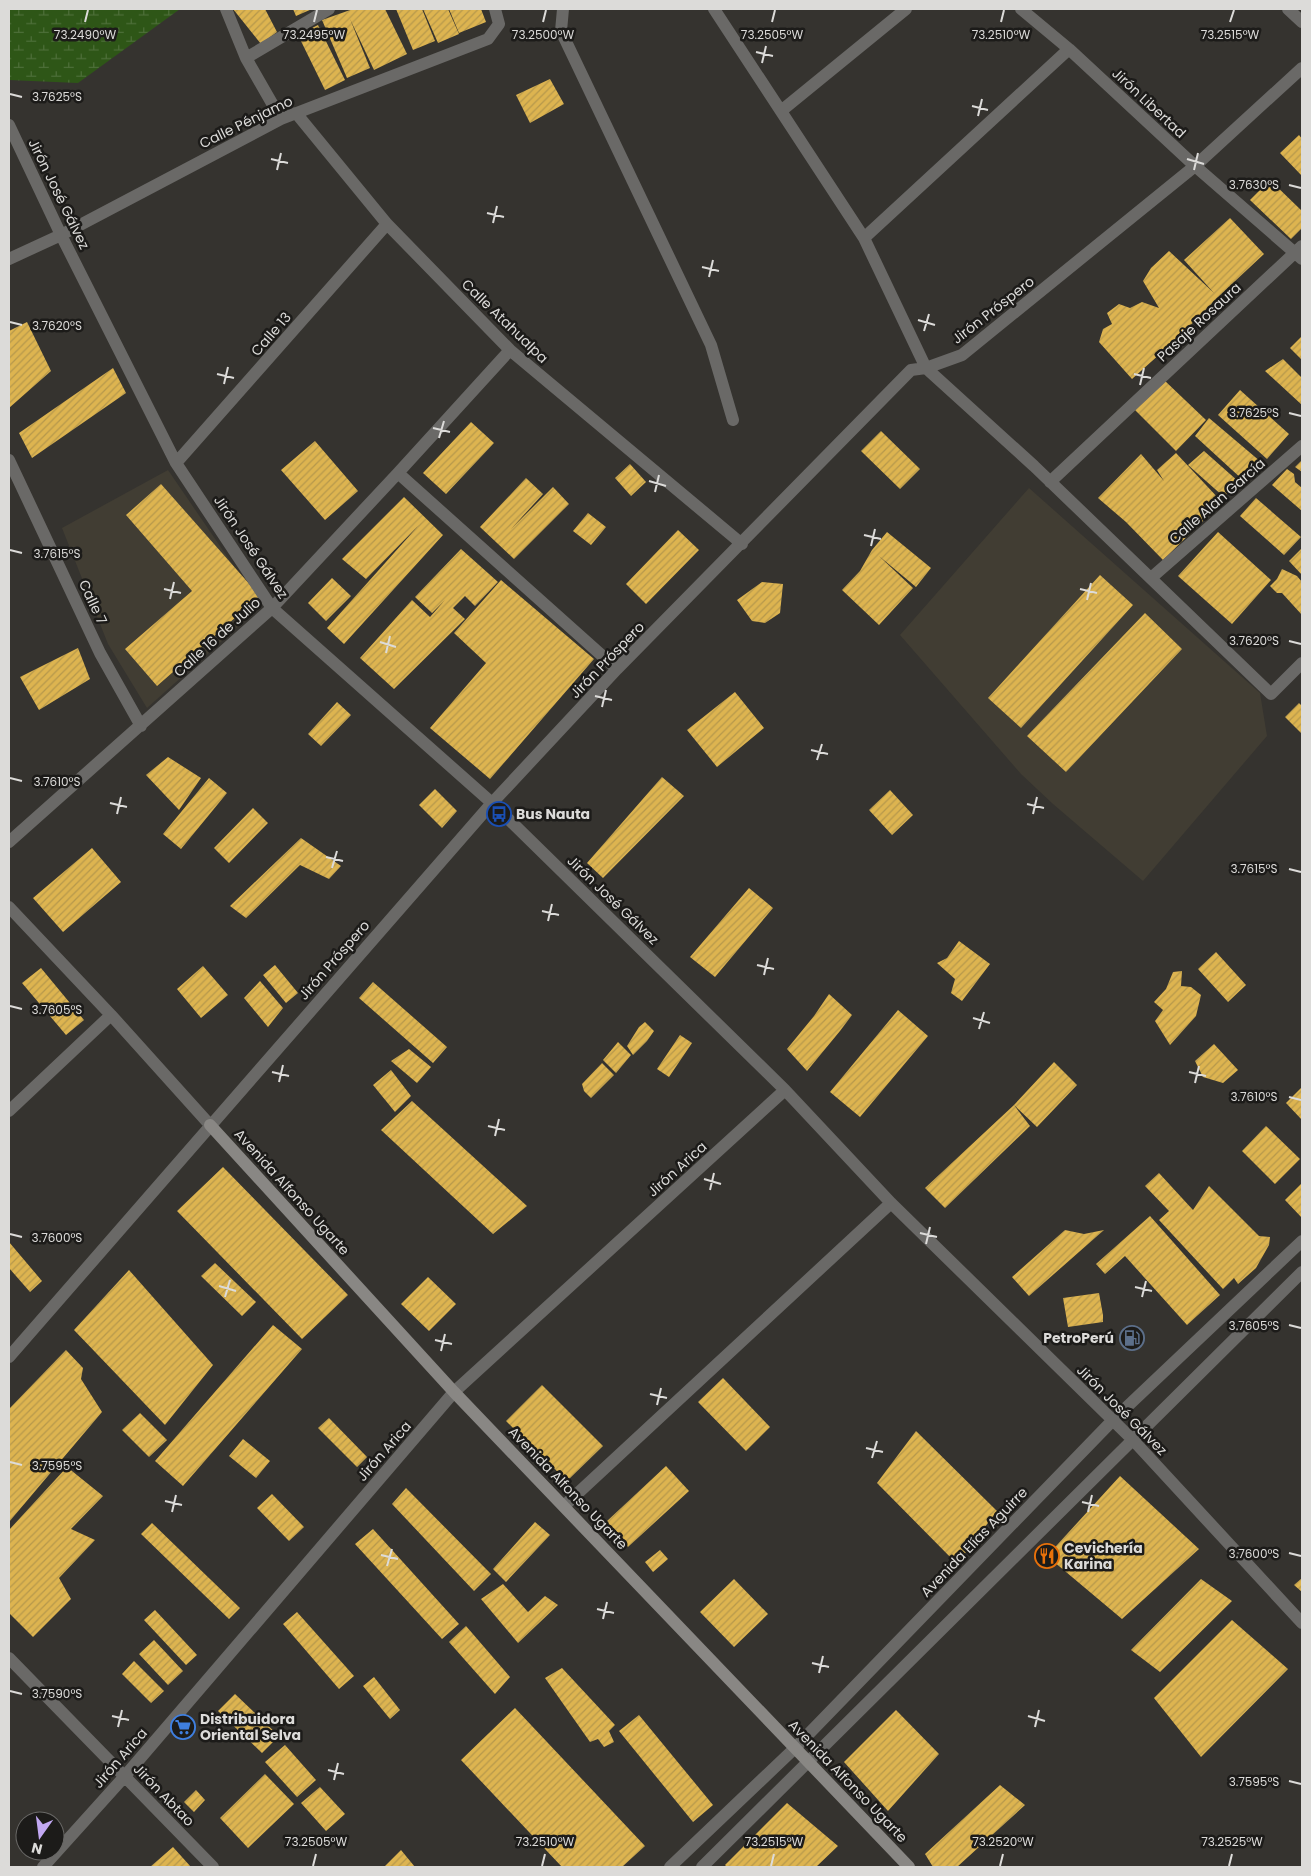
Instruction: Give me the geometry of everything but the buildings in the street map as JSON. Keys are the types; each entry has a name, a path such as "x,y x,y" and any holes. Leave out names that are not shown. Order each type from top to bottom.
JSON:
{"main road":[{"name":"Avenida Alfonso Ugarte","path":"210,1125 454,1392 908,1867"}],"street":[{"path":"226,9 246,58 281,119"},
{"path":"246,58 329,9"},
{"name":"Calle Pénjamo","path":"9,259 61,235 281,119 488,39 499,24 495,9"},
{"path":"563,9 561,31 711,345 733,420"},
{"path":"714,9 864,238 926,368 1050,482 1271,694 1302,663"},
{"path":"781,111 906,9"},
{"name":"Jirón Libertad","path":"1021,9 1069,49 1195,166 1300,252"},
{"path":"1288,9 1302,22"},
{"path":"864,238 1069,49"},
{"name":"Jirón Próspero","path":"9,1357 492,802 617,669 911,370 926,368 962,355 1195,166 1302,68"},
{"name":"Calle Atahualpa","path":"296,113 387,224 510,350 742,544"},
{"name":"Jirón José Gálvez","path":"9,125 61,235 176,463 272,608 492,802 786,1090 891,1203 1133,1440 1302,1623"},
{"name":"Calle 13","path":"176,463 387,224"},
{"name":"Pasaje Rosaura","path":"1050,482 1300,252"},
{"name":"Calle 16 de Julio","path":"10,839 141,726 272,608 510,350"},
{"name":"Calle Alan García","path":"1151,578 1302,446"},
{"name":"Calle 7","path":"9,460 100,653 141,726"},
{"path":"398,473 617,669"},
{"path":"9,907 111,1015 210,1125"},
{"path":"9,1111 111,1015"},
{"name":"Jirón Arica","path":"42,1867 125,1776 454,1392 786,1090"},
{"path":"564,1506 891,1203"},
{"name":"Avenida Elías Aguirre","path":"670,1867 795,1748 1113,1420 1302,1240"},
{"path":"702,1867 1302,1272"},
{"name":"Jirón Abtao","path":"9,1658 213,1867"}],"shaded area":[{"path":"168,470 261,606 147,708 108,644 62,528"},
{"path":"1029,488 1260,693 1267,736 1143,881 1021,774 900,635"}],"green space":[{"path":"9,9 180,9 78,83 9,80"}],"place":[{"name":"Bus Nauta","path":"499,814"},
{"name":"PetroPerú","path":"1132,1338"},
{"name":"Cevichería Karina","path":"1047,1556"},
{"name":"Distribuidora Oriental Selva","path":"183,1727"}]}
